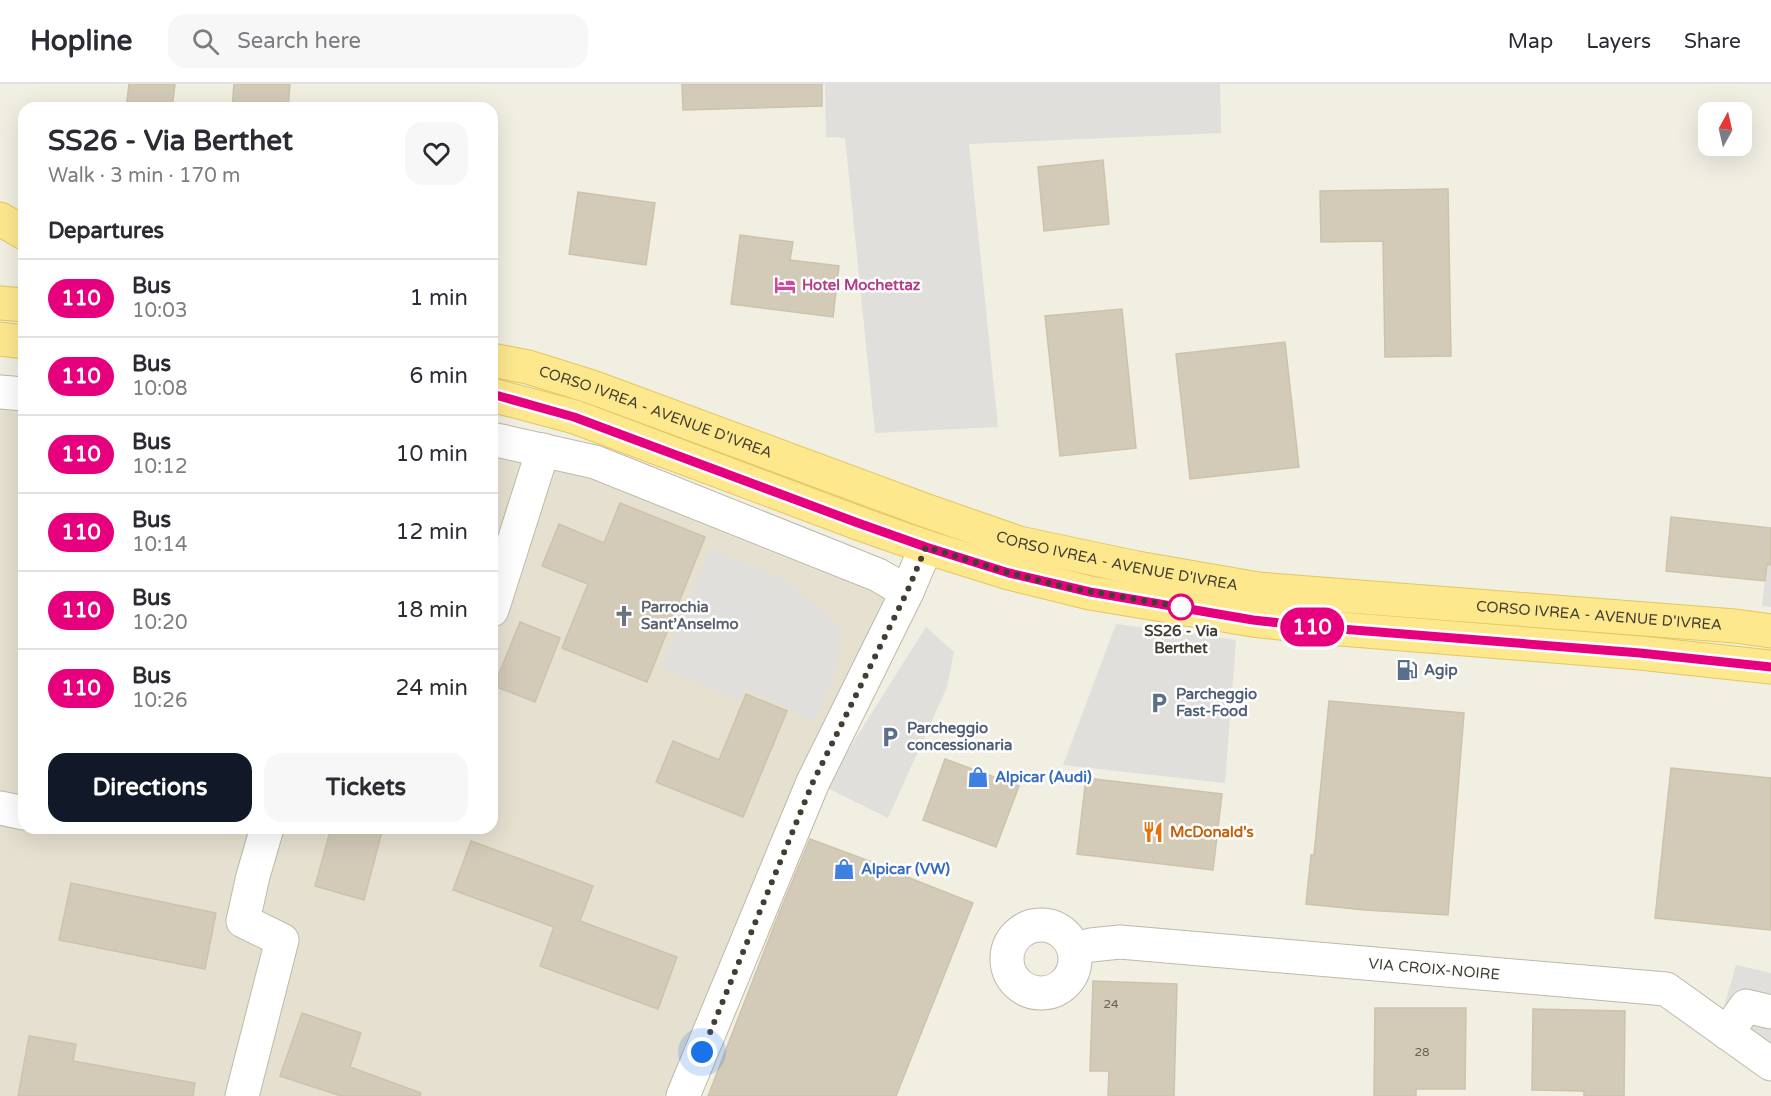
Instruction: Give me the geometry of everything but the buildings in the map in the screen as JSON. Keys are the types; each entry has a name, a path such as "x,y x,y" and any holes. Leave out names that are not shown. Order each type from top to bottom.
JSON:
{"main road":[{"path":"0,219 18,230"},
{"path":"0,303 18,304"},
{"path":"0,339 18,341"},
{"name":"CORSO IVREA - AVENUE D'IVREA","path":"498,361 528,367 592,387 1019,543 1137,568 1258,589 1735,626 1771,631"},
{"path":"498,396 574,417 926,547 1009,573 1090,592 1253,620 1316,627 1640,653 1771,667"}],"street":[{"path":"0,392 18,394"},
{"path":"498,441 595,462 878,575 907,592"},
{"path":"498,591 543,450"},
{"path":"683,1096 813,782 907,592 926,547"},
{"path":"0,808 18,812"},
{"path":"243,1096 282,940 243,921 265,834"},
{"name":"VIA CROIX-NOIRE","path":"1074,949 1120,942 1666,989 1771,1064"},
{"path":"1727,1033 1746,1006 1771,1012"}],"shaded area":[{"path":"825,84 1220,84 1221,133 969,144 998,427 875,433 845,138 826,137"},
{"path":"0,392 18,394 18,834 498,834 498,441 907,592 683,1096 0,1096"},
{"path":"710,549 785,580 843,629 834,674 815,721 745,688 738,701 662,667"},
{"path":"1767,564 1771,565 1771,607 1762,606"},
{"name":"Parcheggio Fast-Food","path":"1116,624 1236,640 1225,783 1063,765"},
{"name":"Parcheggio concessionaria","path":"926,627 954,652 947,687 888,818 825,787"},
{"path":"1736,965 1771,973 1771,1048 1722,1014"}],"bus line":[{"name":"110","path":"498,396 574,417 926,547 1009,573 1090,592 1253,620 1316,627 1640,653 1771,667"}],"place":[{"name":"Hotel Mochettaz","path":"785,285"},
{"name":"SS26 - Via Berthet","path":"1181,607"},
{"name":"Parrochia Sant’Anselmo","path":"624,616"},
{"name":"Agip","path":"1407,670"},
{"name":"Parcheggio Fast-Food","path":"1159,703"},
{"name":"Parcheggio concessionaria","path":"890,737"},
{"name":"Alpicar (Audi)","path":"978,777"},
{"name":"McDonald's","path":"1153,832"},
{"name":"Alpicar (VW)","path":"844,869"}],"route":[{"path":"702,1052 813,782 907,592 926,547 1009,573 1070,588 1181,607"}]}
